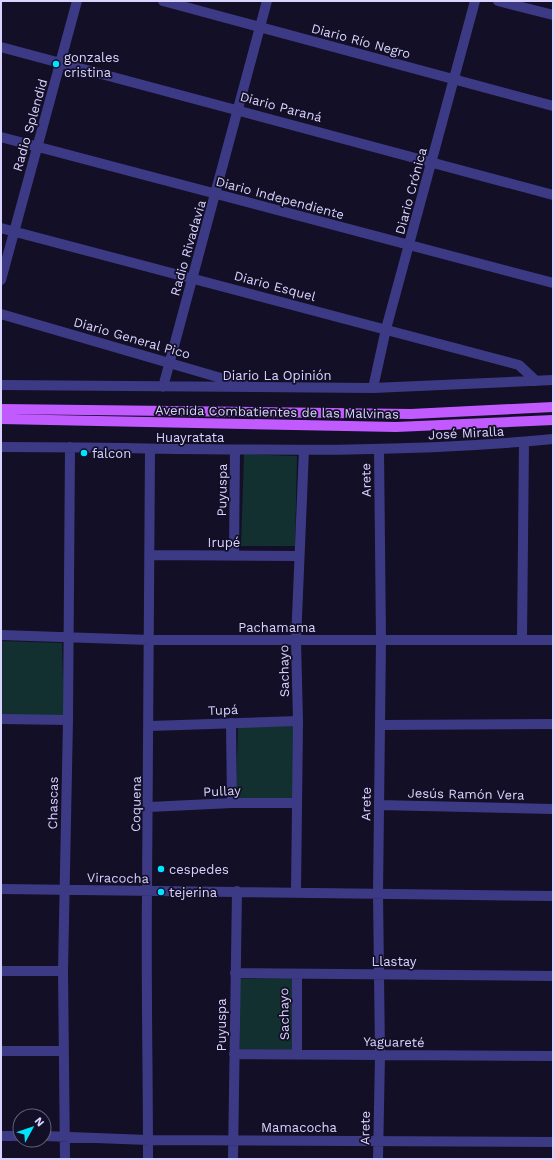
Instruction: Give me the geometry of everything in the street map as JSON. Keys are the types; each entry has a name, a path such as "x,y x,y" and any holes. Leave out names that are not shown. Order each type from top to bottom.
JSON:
{"main road":[{"name":"Avenida Combatientes de las Malvinas","path":"1,409 411,414 553,407"},
{"name":"Avenida Combatientes de las Malvinas","path":"1,419 396,427 553,420"}],"street":[{"name":"Radio Splendid","path":"1,280 77,1"},
{"name":"Diario Río Negro","path":"163,1 553,106"},
{"name":"Radio Rivadavia","path":"163,387 216,195 267,1"},
{"name":"Diario Crónica","path":"373,388 386,329 475,1"},
{"path":"498,1 553,16"},
{"name":"Diario Paraná","path":"1,47 238,109 553,195"},
{"name":"Diario Independiente","path":"1,137 553,283"},
{"name":"Diario Esquel","path":"1,228 519,365 536,381"},
{"name":"Diario General Pico","path":"1,314 256,388"},
{"name":"Diario La Opinión","path":"1,385 373,388 553,380"},
{"name":"José Miralla","path":"379,450 507,444 553,439"},
{"path":"522,640 524,442"},
{"name":"Huayratata","path":"1,447 70,447 150,450 379,450"},
{"name":"Chascas","path":"65,1159 62,1051 68,720 70,447"},
{"name":"Coquena","path":"148,1159 147,892 150,726 150,450"},
{"name":"Puyuspa","path":"234,555 235,450"},
{"name":"Sachayo","path":"296,892 298,721 296,641 298,556 304,450"},
{"name":"Arete","path":"378,1159 380,974 378,893 381,640 379,450"},
{"name":"Irupé","path":"150,555 298,556"},
{"name":"Pachamama","path":"1,635 149,640 553,640"},
{"path":"1,719 68,720"},
{"name":"Tupá","path":"150,726 298,721"},
{"path":"231,723 232,803"},
{"path":"380,725 553,724"},
{"name":"Pullay","path":"149,807 232,803 297,803"},
{"name":"Jesús Ramón Vera","path":"379,806 553,809"},
{"name":"Viracocha","path":"1,889 553,896"},
{"name":"Puyuspa","path":"233,1159 237,891"},
{"path":"1,971 63,971"},
{"name":"Llastay","path":"235,973 553,976"},
{"name":"Sachayo","path":"297,974 297,1053"},
{"path":"1,1051 62,1051"},
{"name":"Yaguareté","path":"234,1054 297,1053 553,1056"},
{"path":"1,1136 12,1136"},
{"name":"Mamacocha","path":"52,1136 148,1140 233,1139 553,1142"}],"green space":[{"path":"244,454 297,456 295,546 241,546"},
{"path":"1,641 62,643 64,715 1,715"},
{"path":"294,726 294,798 236,798 238,727"},
{"path":"293,978 293,1050 240,1049 239,979"}],"place":[{"name":"gonzales cristina","path":"56,64"},
{"name":"falcon","path":"84,453"},
{"name":"cespedes","path":"161,869"},
{"name":"tejerina","path":"161,892"}]}
